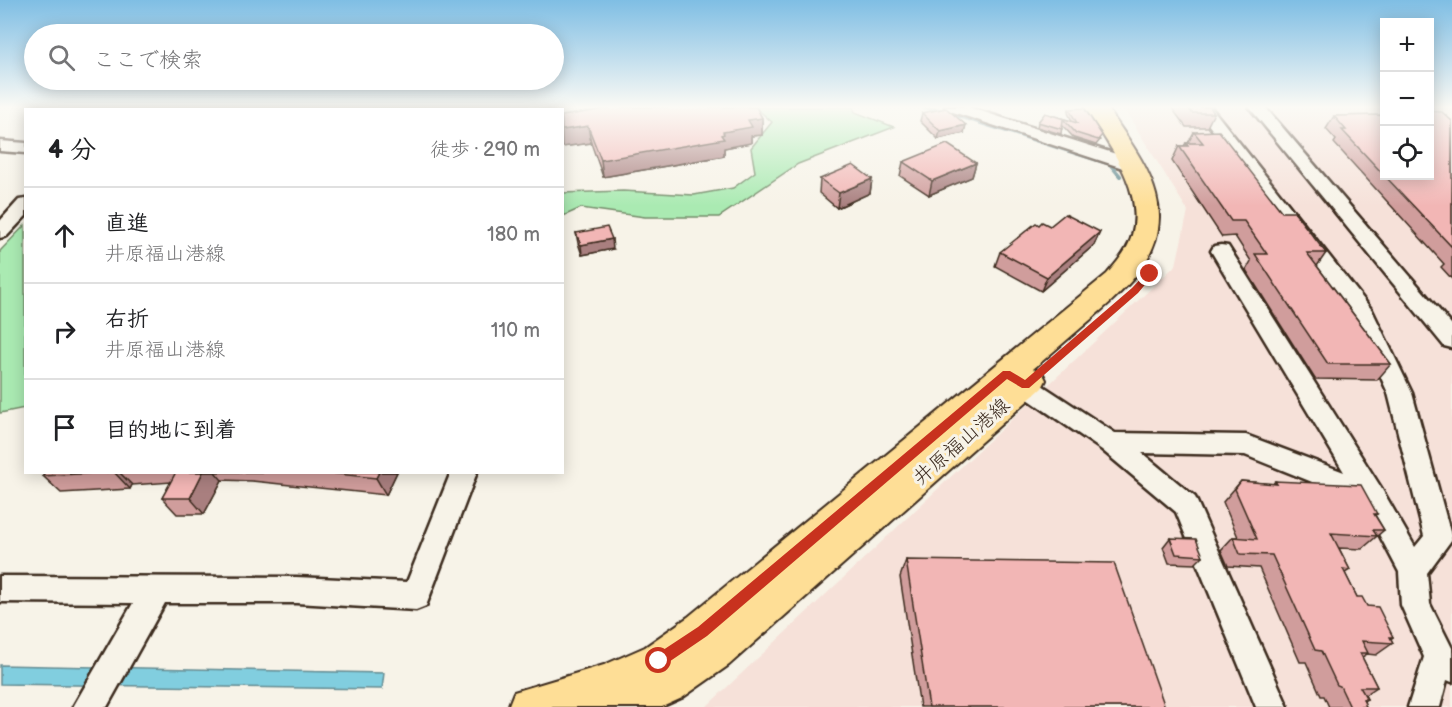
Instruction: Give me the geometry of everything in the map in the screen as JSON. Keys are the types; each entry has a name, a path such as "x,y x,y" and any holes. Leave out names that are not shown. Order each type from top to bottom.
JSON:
{"main road":[{"name":"井原福山港線","path":"616,707 667,682 715,651 1016,380 1132,265 1143,245 1149,210 1143,187 1115,140"},
{"name":"井原福山港線","path":"529,707 607,685 659,661 702,631 1016,380 1135,290 1150,274 1161,249 1166,231 1166,212 1159,191 1128,140"}],"street":[{"path":"1054,140 1129,164"},
{"path":"1229,140 1361,310 1400,393 1438,539 1413,570"},
{"path":"1285,140 1452,340"},
{"path":"0,146 24,148"},
{"path":"0,232 24,206"},
{"path":"1221,251 1371,494 1413,570 1416,605 1446,662 1424,707"},
{"path":"1016,380 1111,443 1186,506 1272,707"},
{"path":"1111,443 1246,445 1371,494"},
{"path":"0,589 296,590 416,596 463,474"},
{"path":"89,707 157,589"}],"shaded area":[{"path":"1144,140 1380,140 1380,180 1434,180 1434,140 1452,140 1452,707 706,707 1176,265 1188,211"}],"green space":[{"path":"757,140 860,140 798,164 719,217 645,217 581,208 564,216 564,193 623,191 694,195 733,188 755,172 751,148"},
{"path":"24,226 24,408 0,413 0,251"}],"water":[{"path":"0,665 384,673 382,689 0,684"}],"building":[{"path":"593,140 718,140 601,160"},
{"path":"1201,140 1226,140 1282,212 1294,212 1326,253 1307,253 1391,364 1328,364 1255,254 1267,254 1244,221 1231,221 1179,146 1188,146 1186,143 1203,143"},
{"path":"1351,140 1380,140 1380,171"},
{"path":"1434,140 1452,140 1452,247 1389,180 1434,180"},
{"path":"947,144 976,163 932,181 903,162"},
{"path":"853,165 872,179 839,193 820,179"},
{"path":"1065,214 1100,232 1047,277 1000,252 1036,223 1039,225 1042,222 1050,226"},
{"path":"607,227 612,239 581,245 576,233"},
{"path":"44,474 78,474 43,476"},
{"path":"175,474 202,474 190,498 162,498"},
{"path":"339,474 378,474 376,478"},
{"path":"1241,481 1361,485 1384,530 1373,530 1377,536 1331,533 1350,570 1343,569 1357,597 1362,597 1367,606 1378,607 1393,637 1390,637 1393,643 1362,641 1368,653 1360,653 1377,687 1360,687 1367,699 1363,699 1366,707 1350,707 1321,651 1315,650 1272,555 1240,554 1233,537 1257,539 1235,489"},
{"path":"1170,538 1196,539 1203,556 1176,554"},
{"path":"906,560 1114,563 1165,707 929,707"}],"waterway":[{"path":"1034,140 1110,164 1120,176"}],"route":[{"path":"659,661 702,631 1007,374 1026,385 1135,290 1150,274"}]}
